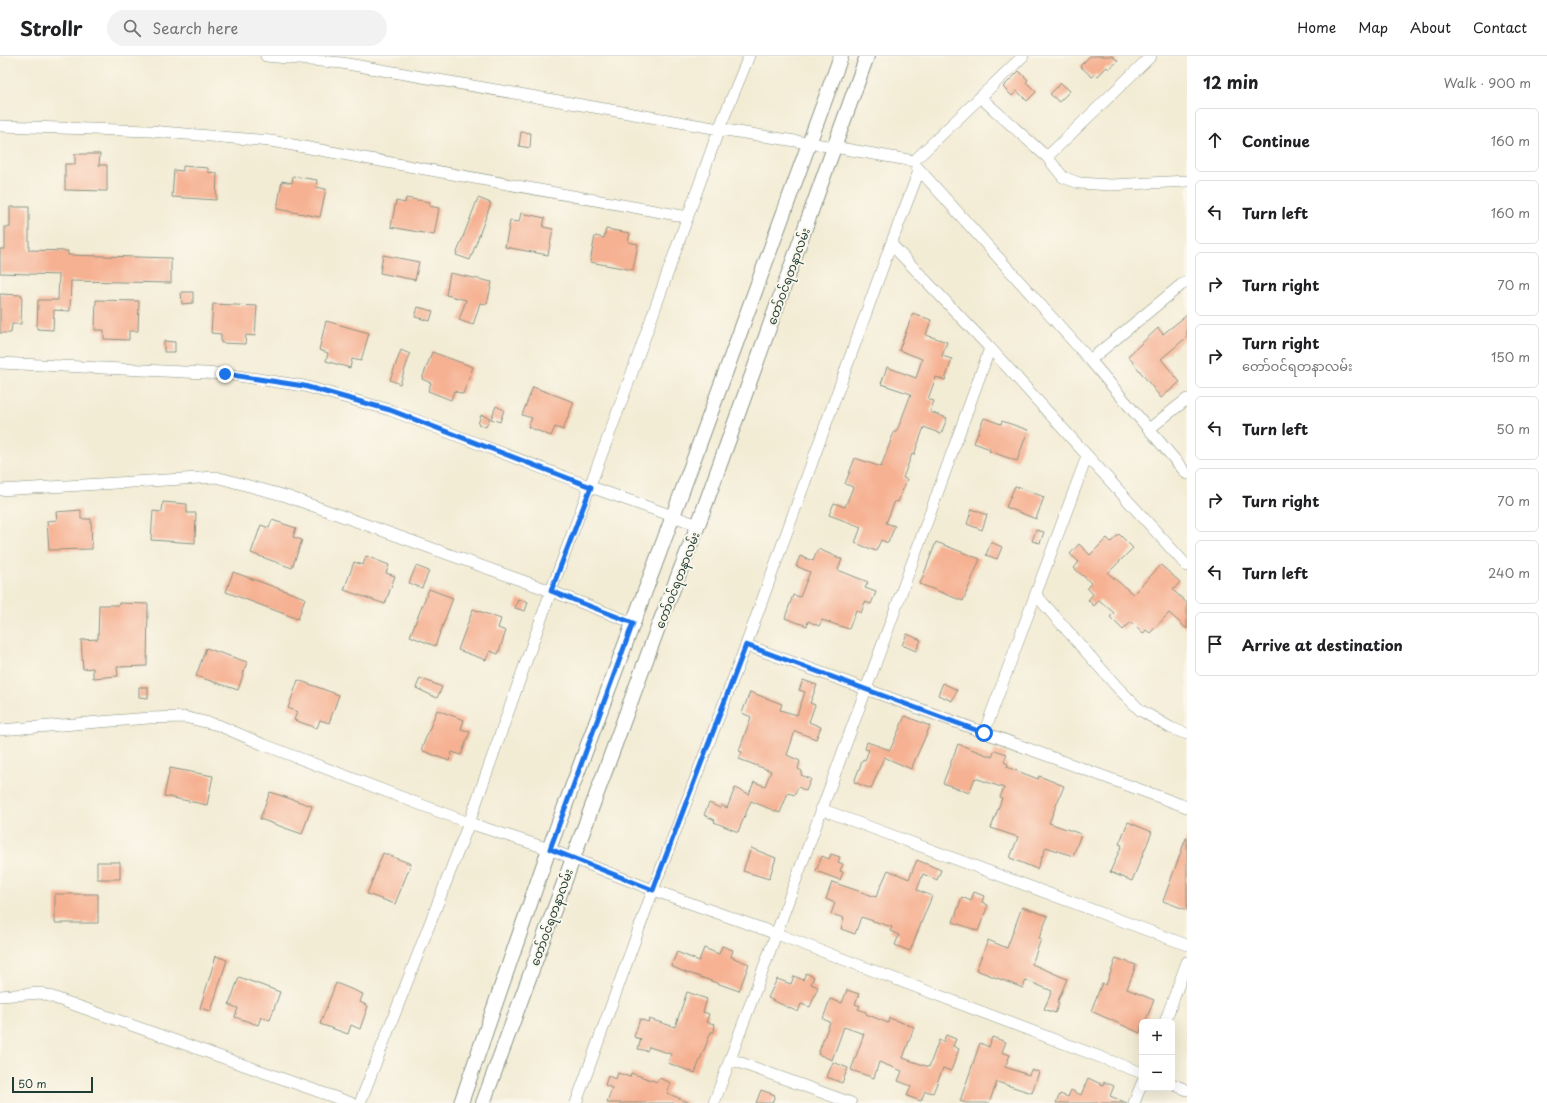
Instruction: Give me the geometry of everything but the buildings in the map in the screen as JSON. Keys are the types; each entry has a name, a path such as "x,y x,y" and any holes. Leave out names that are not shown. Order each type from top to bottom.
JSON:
{"main road":[{"name":"တော်ဝင်ရတနာလမ်း","path":"461,1103 550,849 841,56"},
{"name":"တော်ဝင်ရတနာလမ်း","path":"483,1103 657,630 698,525 868,56"}],"street":[{"path":"266,56 342,63 719,129 914,161"},
{"path":"360,1103 469,823 551,591 591,487 719,129 749,56"},
{"path":"914,161 1023,56"},
{"path":"1047,157 1151,56"},
{"path":"980,97 1047,157 1063,177 1079,182 1111,185 1187,181"},
{"path":"0,126 150,130 271,140 688,217"},
{"path":"914,161 919,171 1090,360 1187,474"},
{"path":"576,1103 653,890 746,645 891,244 919,171"},
{"path":"891,244 990,348 1187,566"},
{"path":"1090,360 1181,285 1187,282"},
{"path":"714,1103 821,809 867,689 990,348"},
{"path":"0,363 225,374 304,386 390,410 591,487 698,525"},
{"path":"1149,429 1187,398"},
{"path":"984,733 1087,456"},
{"path":"0,490 216,477 286,496 551,591 633,623"},
{"path":"1036,595 1118,688 1140,710 1171,728 1187,734"},
{"path":"746,645 1187,808"},
{"path":"0,730 149,718 184,718 218,725 262,744 469,823 550,849 653,890 776,934 1139,1072"},
{"path":"821,809 1187,945"},
{"path":"1166,1019 1187,962"},
{"path":"0,996 40,993 351,1103"},
{"path":"730,1059 851,1103"},
{"path":"1175,1085 1187,1090"},
{"path":"1134,1103 1139,1090"}],"route":[{"path":"225,374 304,386 390,410 591,487 551,591 633,623 550,849 653,890 746,645 984,733"}]}
